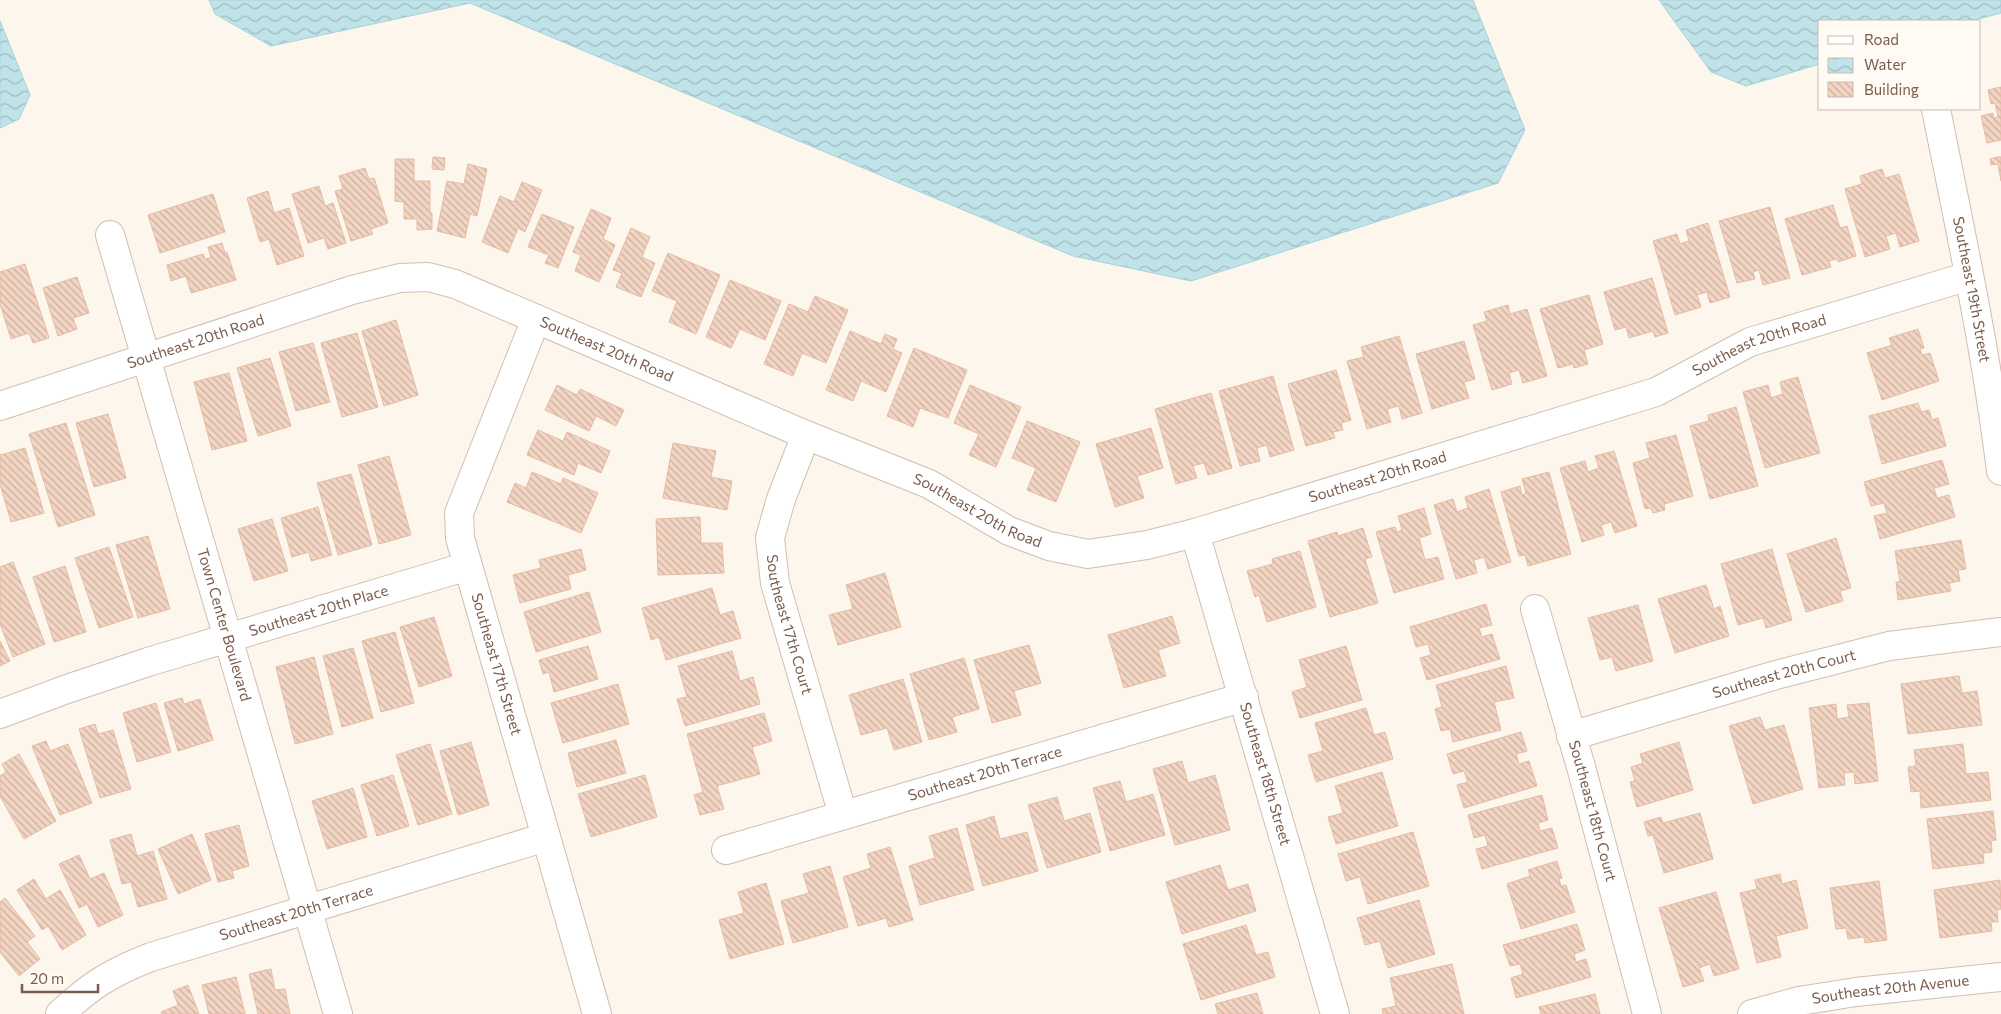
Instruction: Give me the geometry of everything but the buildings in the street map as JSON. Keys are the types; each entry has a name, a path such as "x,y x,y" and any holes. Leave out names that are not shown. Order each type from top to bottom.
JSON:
{"street":[{"name":"Southeast 19th Street","path":"1936,110 1969,276 1995,424 2001,471"},
{"name":"Town Center Boulevard","path":"110,235 338,1014"},
{"name":"Southeast 20th Road","path":"0,406 352,290 400,278 428,277 455,284 806,435 930,484 1009,531 1049,546 1088,554 1147,545 1195,533 1656,392 1750,342 1969,276"},
{"name":"Southeast 17th Street","path":"536,319 459,513 460,538 597,1014"},
{"name":"Southeast 17th Court","path":"806,435 781,499 770,538 775,583 843,815"},
{"name":"Southeast 18th Street","path":"1195,533 1335,1014"},
{"name":"Southeast 20th Place","path":"0,714 67,688 468,566"},
{"name":"Southeast 18th Court","path":"1535,609 1647,1014"},
{"name":"Southeast 20th Court","path":"1571,736 1776,675 1880,648 2001,632"},
{"name":"Southeast 20th Terrace","path":"726,850 1244,698"},
{"name":"Southeast 20th Terrace","path":"60,1014 91,987 116,971 151,957 546,837"},
{"name":"Southeast 20th Avenue","path":"1752,1014 1799,1001 1856,992 2001,976"}],"water":[{"path":"209,0 1473,0 1525,130 1498,183 1191,281 1073,256 470,3 271,46 215,14"},
{"path":"1659,0 2001,0 2001,13 1975,20 1818,20 1818,65 1746,86 1711,72"},
{"path":"0,21 30,95 19,119 0,128"}]}
